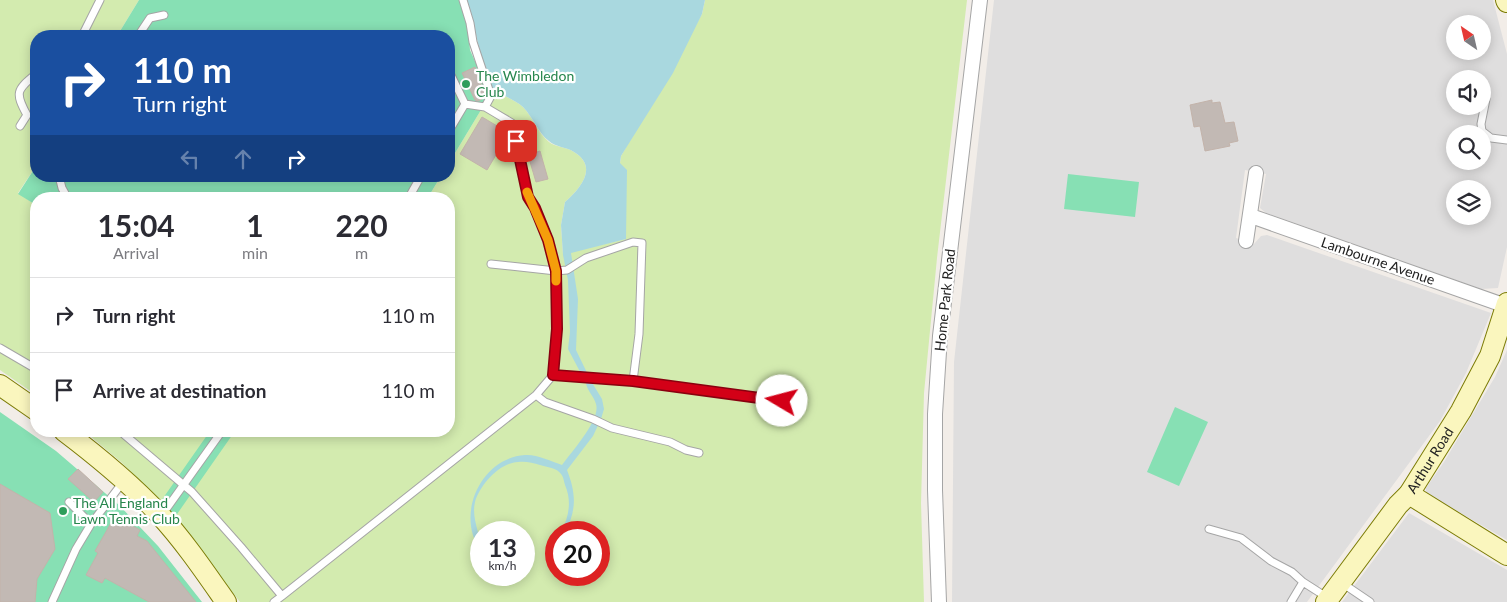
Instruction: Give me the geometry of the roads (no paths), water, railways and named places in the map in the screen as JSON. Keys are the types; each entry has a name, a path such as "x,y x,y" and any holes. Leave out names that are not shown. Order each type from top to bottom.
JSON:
{"street":[{"name":"Home Park Road","path":"939,602 935,490 935,414 940,336 980,0"},
{"path":"1246,241 1256,172"},
{"name":"Lambourne Avenue","path":"1251,216 1507,305"},
{"name":"Arthur Road","path":"1331,594 1398,505 1409,494 1461,411 1490,356 1507,305"},
{"path":"0,385 30,406"},
{"path":"71,437 124,481 160,515 226,602"},
{"path":"1409,494 1507,554"}],"lane":[{"path":"85,30 100,0"},
{"path":"463,0 473,42 491,96 485,107"},
{"path":"142,30 150,18 164,15"},
{"path":"20,126 27,115 19,101 19,91 30,79"},
{"path":"455,83 465,104"},
{"path":"274,602 536,395 553,375 557,329 556,271 548,240 535,208 528,197 512,123 485,107 465,104"},
{"path":"455,121 465,104"},
{"path":"1483,115 1482,130 1491,138 1507,140"},
{"path":"491,264 556,271 567,270 586,258 619,246 633,242 642,243 639,334 633,381"},
{"path":"512,257 514,266"},
{"path":"0,348 30,366"},
{"path":"553,375 633,381 782,401"},
{"path":"536,395 545,402 593,419 612,428 670,442 686,450 699,453"},
{"path":"127,437 192,492 282,596"},
{"path":"160,515 168,508 218,437"},
{"path":"52,602 76,549 91,524 124,481"},
{"path":"69,502 91,524"},
{"path":"1208,529 1241,538 1271,561 1292,572 1303,582 1331,594 1370,602"},
{"path":"1291,602 1303,582"}],"water":[{"path":"467,0 705,0 702,14 673,73 621,156 620,163 627,170 626,239 571,253 578,299 576,350 602,399 604,409 593,436 567,470 574,501 570,521 566,521 569,503 562,475 552,468 529,462 521,462 504,466 491,476 478,495 474,508 475,521 471,521 472,506 476,491 484,477 495,466 509,459 525,455 539,457 562,465 590,427 596,411 595,401 568,349 570,332 568,280 563,255 561,225 565,202 581,184 586,171 585,164 574,152 554,145 545,138 523,107 493,90 481,55"}],"place":[{"name":"The Wimbledon Club","path":"466,84"},
{"name":"The All England Lawn Tennis Club","path":"63,511"}]}
